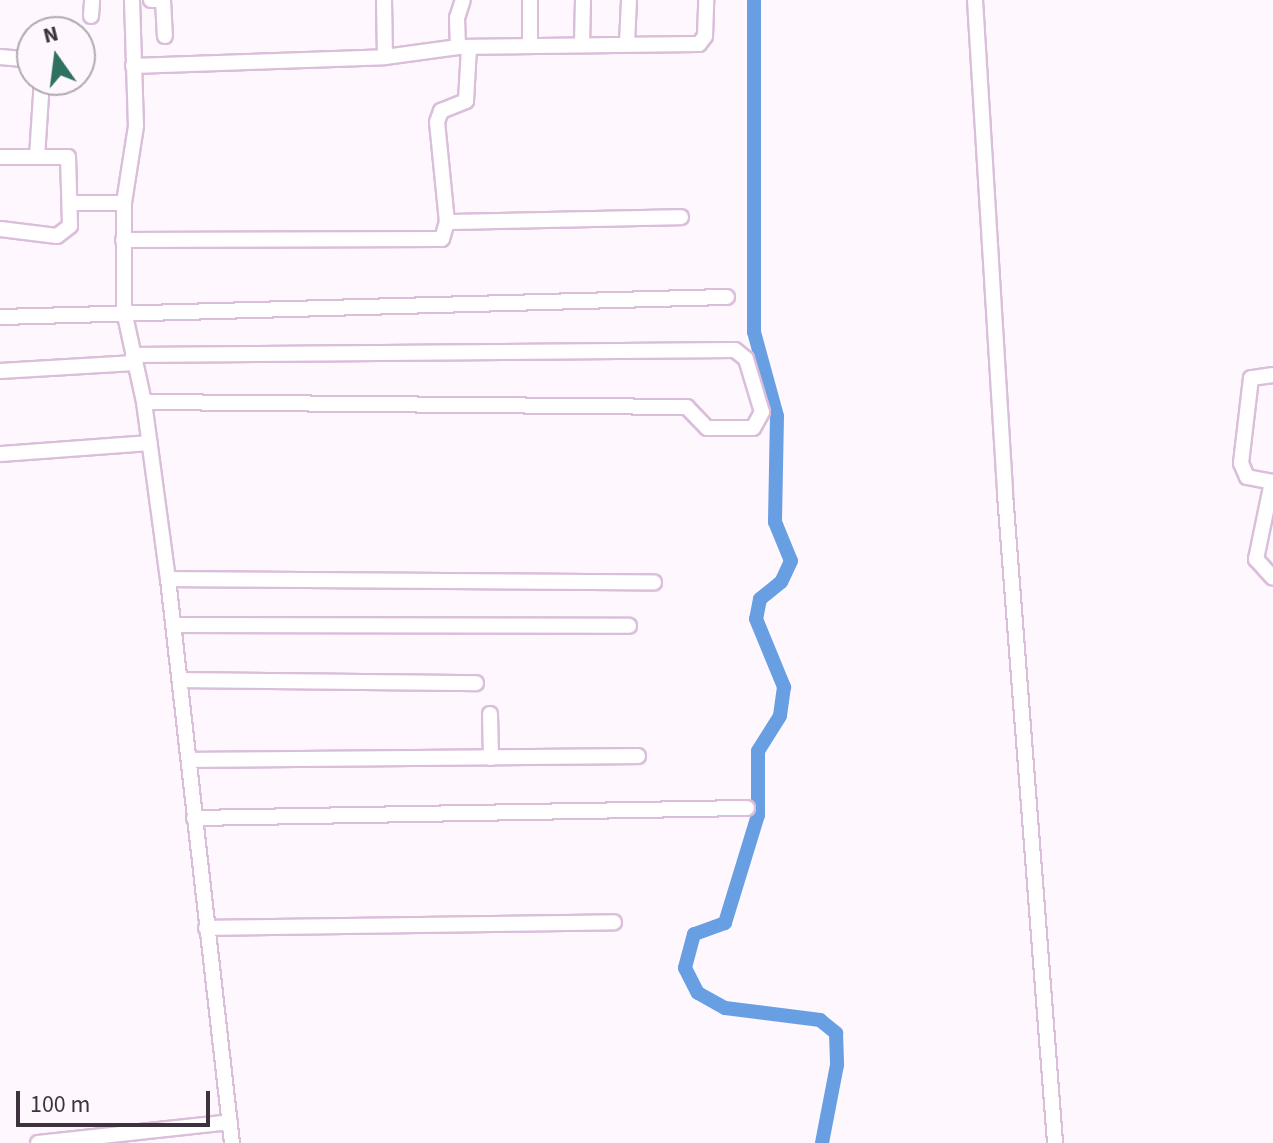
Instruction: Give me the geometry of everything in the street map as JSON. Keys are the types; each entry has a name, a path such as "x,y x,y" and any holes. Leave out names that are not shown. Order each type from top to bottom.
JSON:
{"street":[{"path":"91,16 92,0"},
{"path":"132,0 136,126 124,203 124,311 144,402 168,579 181,680 223,1123 232,1143"},
{"path":"151,0 164,0 165,36"},
{"path":"384,0 385,57"},
{"path":"123,240 436,240 446,234 437,122 441,111 466,101 464,47 457,18 463,0"},
{"path":"530,0 530,46"},
{"path":"582,44 583,0"},
{"path":"627,43 629,0"},
{"path":"133,66 385,57 464,47 704,42 706,0"},
{"path":"975,0 1003,463 1055,1143"},
{"path":"37,157 41,96"},
{"path":"0,157 68,157 70,203 70,226 64,235 0,229"},
{"path":"70,203 124,203"},
{"path":"447,222 681,217"},
{"path":"0,317 124,311 727,297"},
{"path":"0,371 134,359 735,350 746,359 762,412 753,428 707,428 687,407 144,402"},
{"path":"1273,375 1251,378 1241,463 1247,477 1273,482 1256,559 1273,578"},
{"path":"0,454 150,443"},
{"path":"168,579 654,582"},
{"path":"173,625 629,626"},
{"path":"181,680 476,683"},
{"path":"490,714 491,758"},
{"path":"189,760 638,756"},
{"path":"194,818 747,808"},
{"path":"206,928 614,922"},
{"path":"38,1143 223,1123"}],"waterway":[{"path":"754,0 754,332 777,416 775,522 791,561 781,582 760,599 756,619 784,687 780,716 758,751 758,815 725,923 694,934 685,968 698,993 725,1008 820,1020 836,1033 837,1065 822,1143"}]}
